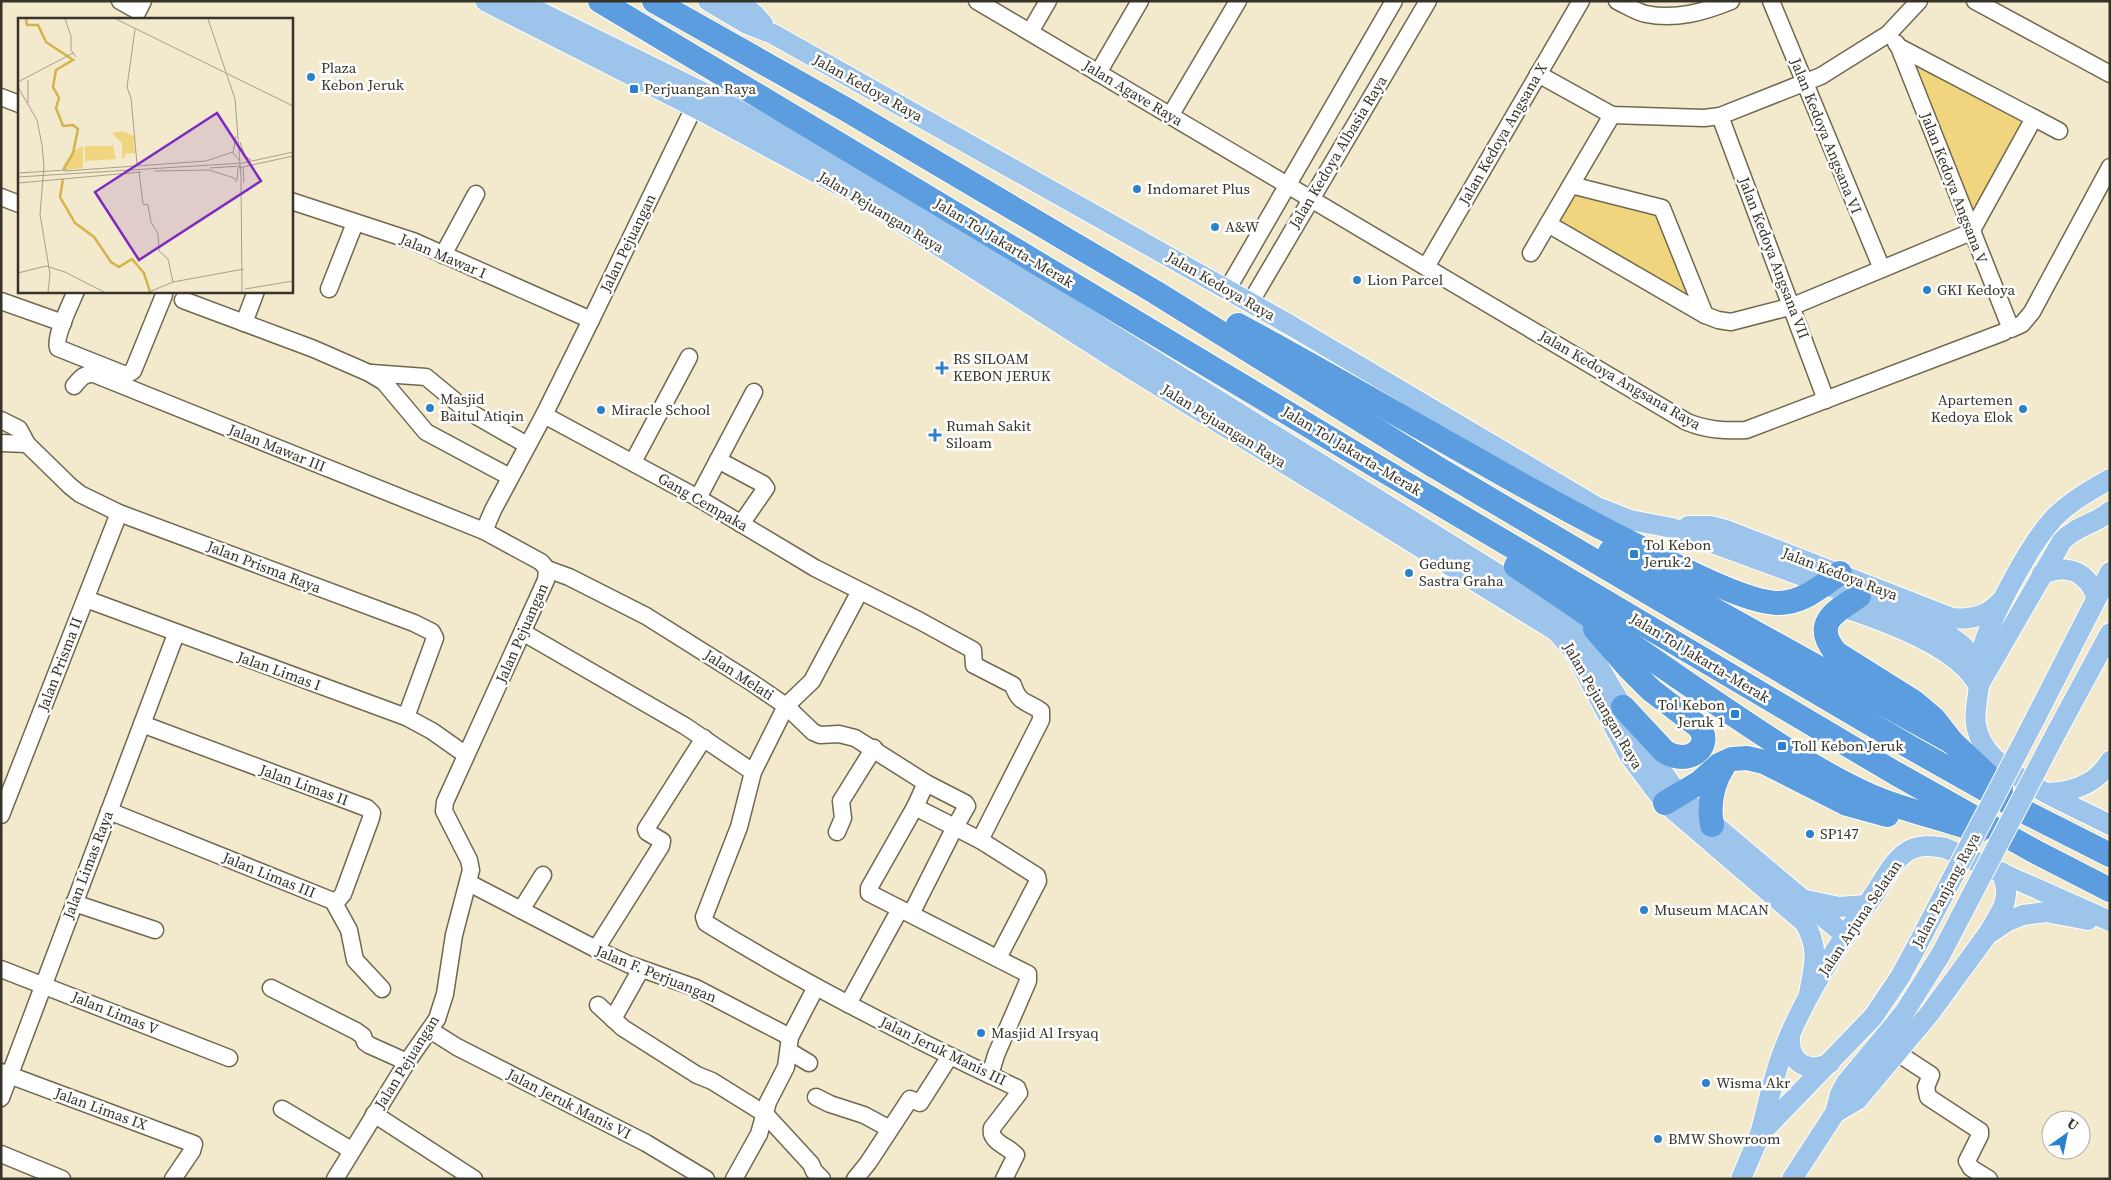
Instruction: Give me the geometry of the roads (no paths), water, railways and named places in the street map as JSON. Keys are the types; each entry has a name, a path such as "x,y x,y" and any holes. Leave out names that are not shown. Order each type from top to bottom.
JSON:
{"highway":[{"name":"Jalan Tol Jakarta–Merak","path":"600,1 1376,466 1895,774 2034,851 2110,890"},
{"name":"Jalan Tol Jakarta–Merak","path":"654,1 847,110 1156,292 1434,466 1908,746 2026,813 2110,855"},
{"path":"1156,292 1229,321 1522,485 1608,531 1710,581 1758,600 1776,603 1796,601 1833,578"},
{"path":"1376,466 1416,501 1811,765 1871,796 1941,820 1968,827 2034,851"},
{"path":"1434,466 1530,511 1638,566 1952,742"},
{"path":"1850,601 1828,619 1825,630 1827,642 1836,653 1914,702 1934,719 1952,742 2026,813"},
{"path":"1569,602 1645,684 1703,731 1703,741 1694,755 1688,758 1669,755 1623,707"},
{"path":"1672,799 1700,782 1715,769 1727,762 1742,758 1764,762 1847,804 1870,812 1897,817 1941,820"},
{"path":"1712,825 1710,812 1711,794 1718,775 1727,762"}],"main road":[{"name":"Jalan Pejuangan Raya","path":"485,1 697,100 729,105 875,187 1558,612 1580,635 1656,763 1672,799 1712,825 1846,936"},
{"name":"Jalan Pejuangan Raya","path":"518,1 697,100 867,200 1116,360 1556,631 1574,651 1629,754 1643,776 1672,799 1805,922 1813,939 1816,955 1809,994"},
{"name":"Jalan Kedoya Raya","path":"708,1 747,24 773,34 1228,290 1597,507 1630,520 1672,528 1833,578 1952,618 1975,618 1986,614 2003,600"},
{"name":"Jalan Kedoya Raya","path":"738,1 752,7 773,34"},
{"path":"2110,479 2063,510 2049,523 2035,544 2003,600 1982,647 1978,664 1979,685 1974,710 1975,724 1987,750 2000,764 2110,825"},
{"path":"2090,491 2101,493 2110,500"},
{"path":"1979,685 2057,548 2068,534 2110,511"},
{"path":"2042,574 2053,570 2065,569 2076,572 2086,578 2093,587 2097,598"},
{"name":"Jalan Panjang Raya","path":"1741,1179 1760,1134 1873,1017 1900,977 2035,720 2110,572"},
{"name":"Jalan Kedoya Raya","path":"1833,578 1850,601 1905,614 1946,634 1962,645 1978,664"},
{"path":"1850,601 1876,618 1934,646 1964,666 1979,685"},
{"name":"Jalan Panjang Raya","path":"1792,1179 1834,1113 1846,1083 1904,1013 1941,954 2056,732 2110,633"},
{"path":"2048,792 2075,789 2088,783 2099,775 2110,761"},
{"name":"Jalan Arjuna Selatan","path":"1760,1134 1777,1067 1809,994 1866,905 1899,858 1908,851 1919,847 1945,848 2110,921"},
{"path":"1834,1113 1857,1100 1930,1013 1987,935 2003,908 2007,895 2006,884 2001,872"},
{"path":"1802,899 1839,907 1866,905"},
{"path":"1987,935 2008,921 2046,912 2110,925"},
{"path":"1790,1035 1789,1046 1793,1056 1800,1064 1815,1068 1830,1063"}],"street":[{"path":"120,1 141,10"},
{"name":"Jalan Agave Raya","path":"977,1 1288,185"},
{"path":"1030,32 1048,1"},
{"path":"1098,72 1140,1"},
{"path":"1170,116 1238,1"},
{"name":"Jalan Kedoya Albasia Raya","path":"1228,290 1394,1"},
{"name":"Jalan Kedoya Albasia Raya","path":"1250,303 1428,1"},
{"name":"Jalan Kedoya Angsana X","path":"1426,266 1581,1"},
{"path":"1617,1 1644,14 1673,17 1699,13 1731,1"},
{"name":"Jalan Kedoya Angsana VI","path":"1771,1 1882,269"},
{"path":"1538,74 1612,115 1704,118 1720,116 1804,84 1837,66 1888,34 1920,1"},
{"path":"1975,1 2110,74"},
{"path":"1888,34 1899,47 2059,131"},
{"name":"Jalan Kedoya Angsana V","path":"1899,47 2007,330"},
{"path":"1,97 18,104"},
{"name":"Jalan Pejuangan","path":"335,1179 351,1150 407,1062 437,1019 445,994 454,935 471,870 469,860 444,811 445,802 544,587 547,569 535,557 484,530 544,415 697,100"},
{"path":"1531,253 1612,115"},
{"name":"Jalan Kedoya Angsana VII","path":"1720,116 1826,400"},
{"path":"1548,224 1705,315 1731,322 1792,306 1971,232 2034,118"},
{"name":"Jalan Kedoya Angsana Raya","path":"1288,185 1687,422 1703,428 1725,431 1746,430 2022,324 2032,312 2110,167"},
{"path":"1571,185 1662,208 1705,315"},
{"path":"443,255 476,194"},
{"path":"1,198 18,204"},
{"name":"Jalan Mawar I","path":"292,201 413,241 591,320"},
{"path":"329,289 355,223"},
{"path":"76,292 56,344 58,348 126,375 133,371 164,295"},
{"path":"244,323 256,292"},
{"path":"183,300 314,349 369,373 384,382 426,432 510,477"},
{"path":"1,301 63,323"},
{"path":"633,462 689,357"},
{"path":"369,373 426,377 466,410 527,445"},
{"name":"Jalan Mawar III","path":"74,386 82,377 94,374 484,530"},
{"path":"698,498 754,392"},
{"name":"Gang Cempaka","path":"544,415 698,498 815,568 920,620 973,650 974,666 1013,685 1016,696 1038,709 1042,715 980,840"},
{"name":"Jalan Prisma Raya","path":"1,420 19,429 27,444 80,494 119,514 414,623 432,632 435,638 406,717"},
{"path":"1,443 27,444"},
{"path":"718,460 766,488 742,524"},
{"name":"Jalan Prisma II","path":"1,815 119,514"},
{"name":"Jalan Melati","path":"547,569 569,577 646,616 752,682 786,706 814,732 820,735 839,734 855,738 874,748 926,783 965,803 967,806 955,827"},
{"path":"524,633 704,738 753,772 786,706 812,681 860,591"},
{"name":"Jalan Limas I","path":"86,600 406,717 432,731 466,755"},
{"name":"Jalan Limas Raya","path":"1,1098 6,1074 43,984 176,634"},
{"name":"Jalan Limas II","path":"142,724 367,808 372,813 371,818 343,894 338,900 333,901"},
{"path":"596,949 661,846 662,841 647,832 646,829 704,738"},
{"path":"837,832 843,818 841,801 874,748"},
{"name":"Jalan Jeruk Manis III","path":"753,772 739,827 704,917 706,923 816,987 1019,1090 992,1128 991,1133 993,1138 1016,1155 1004,1179"},
{"path":"926,783 915,807 869,888 869,893 1025,972 1029,977 996,1055 990,1075"},
{"path":"915,807 980,840 1037,876 1038,881 998,958"},
{"name":"Jalan Limas III","path":"109,811 333,901 349,930 355,960 382,990"},
{"path":"848,1004 955,827"},
{"path":"521,910 544,875"},
{"name":"Jalan F. Perjuangan","path":"469,883 596,949 641,969 696,988 790,1044 809,1062"},
{"path":"74,903 155,930"},
{"name":"Jalan Limas V","path":"1,969 229,1058"},
{"path":"613,1019 641,969"},
{"path":"734,1179 759,1134 764,1114 786,1067 790,1044 816,987"},
{"path":"271,988 356,1031 363,1036 365,1042 369,1045 407,1062"},
{"path":"598,1005 622,1028 764,1114 811,1164 814,1171 822,1179"},
{"name":"Jalan Jeruk Manis VI","path":"430,1030 457,1046 646,1143 706,1179"},
{"path":"1896,1052 1931,1075 1926,1087 1928,1096 1980,1131 1980,1135 1967,1161 1971,1168 1989,1179"},
{"path":"856,1179 910,1099 921,1102 950,1056"},
{"name":"Jalan Limas IX","path":"6,1074 194,1144 192,1151 173,1179"},
{"path":"816,1097 830,1104 864,1115 890,1129"},
{"path":"282,1109 351,1150"},
{"path":"374,1114 474,1179"},
{"path":"1,1154 62,1179"}],"place":[{"name":"Plaza Kebon Jeruk","path":"311,77"},
{"name":"Perjuangan Raya","path":"634,89"},
{"name":"Indomaret Plus","path":"1137,189"},
{"name":"A&W","path":"1215,227"},
{"name":"Lion Parcel","path":"1357,280"},
{"name":"GKI Kedoya","path":"1927,290"},
{"name":"RS SILOAM KEBON JERUK","path":"942,368"},
{"name":"Masjid Baitul Atiqin","path":"430,408"},
{"name":"Apartemen Kedoya Elok","path":"2023,409"},
{"name":"Miracle School","path":"601,410"},
{"name":"Rumah Sakit Siloam","path":"935,435"},
{"name":"Tol Kebon Jeruk 2","path":"1634,554"},
{"name":"Gedung Sastra Graha","path":"1409,573"},
{"name":"Tol Kebon Jeruk 1","path":"1735,714"},
{"name":"Toll Kebon Jeruk","path":"1782,746"},
{"name":"SP147","path":"1810,834"},
{"name":"Museum MACAN","path":"1644,910"},
{"name":"Masjid Al Irsyaq","path":"981,1033"},
{"name":"Wisma Akr","path":"1706,1083"},
{"name":"BMW Showroom","path":"1658,1139"}]}
